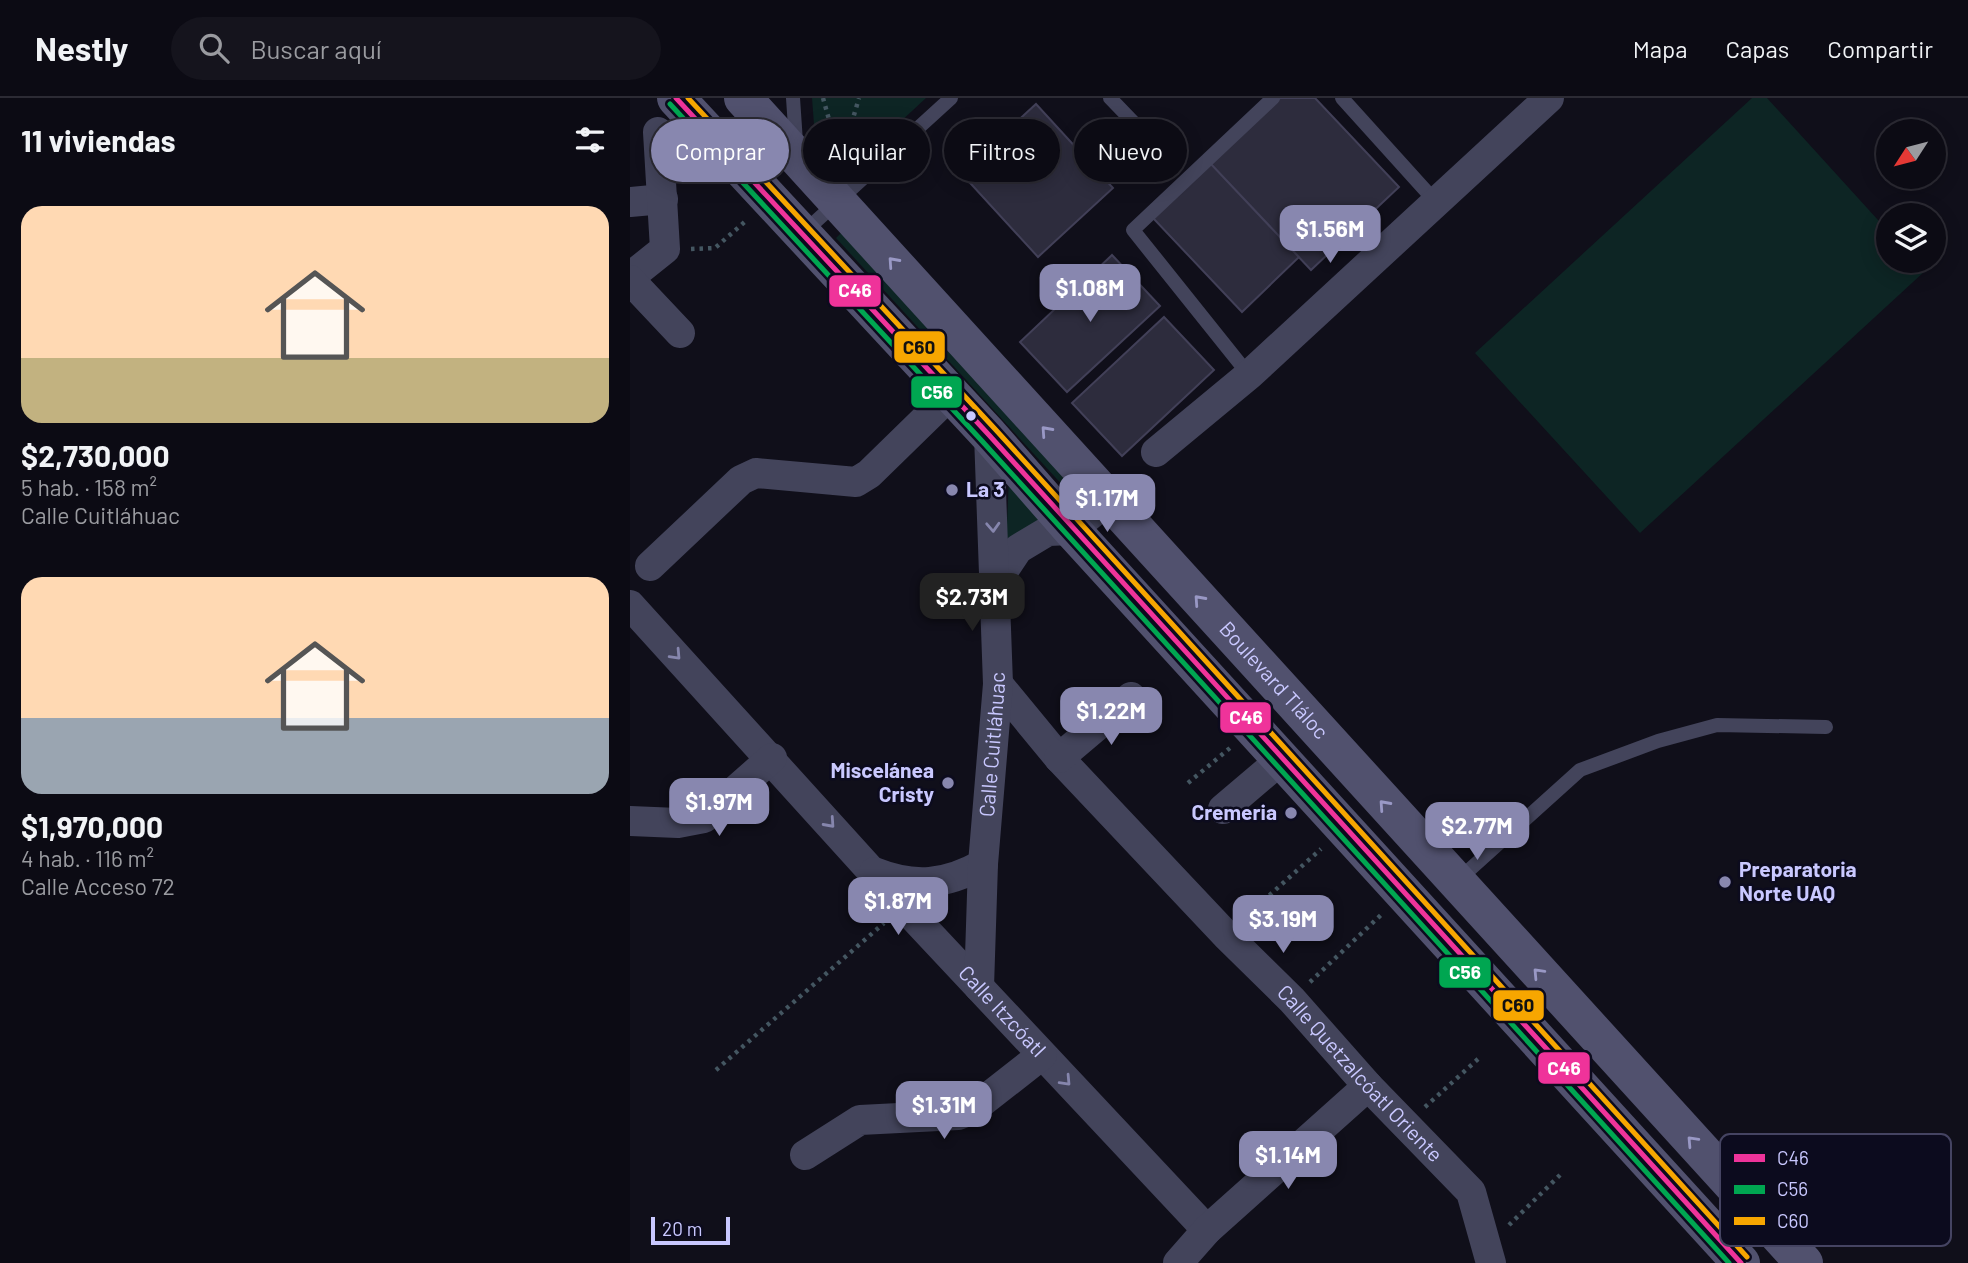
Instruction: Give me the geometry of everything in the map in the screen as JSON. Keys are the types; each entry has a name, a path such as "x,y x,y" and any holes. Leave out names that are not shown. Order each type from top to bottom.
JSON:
{"street":[{"path":"676,98 989,435 1072,530 1283,758 1720,1240"},
{"name":"Boulevard Tláloc","path":"743,98 767,113 797,157 1720,1172"},
{"path":"1156,452 1250,375 1549,98"},
{"path":"662,182 665,250 630,279 680,333"},
{"path":"630,202 663,199"},
{"path":"650,566 741,480 756,473 856,482 869,474 951,394"},
{"name":"Calle Cuitláhuac","path":"979,986 983,864 998,684 989,435"},
{"path":"996,582 1018,549 1048,531 1072,530 1108,499"},
{"name":"Calle Itzcóatl","path":"630,605 1042,1055 1198,1251"},
{"name":"Calle Quetzalcóatl Oriente","path":"998,684 1059,758 1226,935 1292,1000 1368,1086 1471,1192 1490,1254"},
{"path":"1059,758 1131,697"},
{"path":"630,821 678,823 704,818 772,758"},
{"path":"1223,809 1283,758"},
{"path":"873,872 899,882 921,884 947,881 983,864"},
{"path":"805,1155 859,1120 958,1115 973,1109 1042,1055"},
{"path":"1198,1251 1368,1086"},
{"path":"1726,1246 1741,1263"},
{"name":"Boulevard Tláloc","path":"1788,1246 1804,1263"}],"lane":[{"path":"793,98 797,157"},
{"path":"802,234 951,98"},
{"path":"1110,98 1130,119"},
{"path":"1250,375 1133,230 1273,98"},
{"path":"1342,98 1435,201"},
{"path":"1455,883 1580,770 1658,741 1717,725 1826,727"}],"path":[{"path":"823,98 838,149 849,132 859,98"},
{"path":"665,250 715,248 770,200"},
{"path":"1188,783 1255,728"},
{"path":"1226,935 1345,827"},
{"path":"1292,1000 1405,892"},
{"path":"716,1070 903,906"},
{"path":"1406,1124 1478,1059"},
{"path":"1490,1254 1560,1175"}],"green space":[{"path":"812,98 926,98 903,119 814,119"},
{"path":"1752,98 1767,98 1876,218 1876,273 1923,273 1640,533 1475,353"},
{"path":"822,182 836,182 828,189"},
{"path":"843,231 1085,494 1077,501 836,238"},
{"path":"1009,476 1052,525 1006,548"}],"building":[{"path":"1280,98 1315,98 1399,187 1311,270 1210,163"},
{"path":"1036,104 1050,119 1020,119"},
{"path":"1060,130 1074,145 1074,182 1108,182 1113,188 1038,257 969,182 1060,182"},
{"path":"1210,163 1299,257 1242,312 1153,218"},
{"path":"1112,255 1160,306 1067,392 1020,342"},
{"path":"1164,317 1214,370 1122,456 1072,403"}],"transit line":[{"name":"C46","path":"676,98 989,435 1720,1240"},
{"name":"C60","path":"688,98 995,429 1720,1227"},
{"name":"C56","path":"670,104 982,441 1729,1263"},
{"name":"C46","path":"1726,1246 1741,1263"},
{"name":"C60","path":"1737,1246 1747,1257"}],"place":[{"name":"La 3","path":"952,490"},
{"name":"Miscelánea Cristy","path":"948,783"},
{"name":"Cremeria","path":"1291,813"},
{"name":"Preparatoria Norte UAQ","path":"1725,882"}]}
